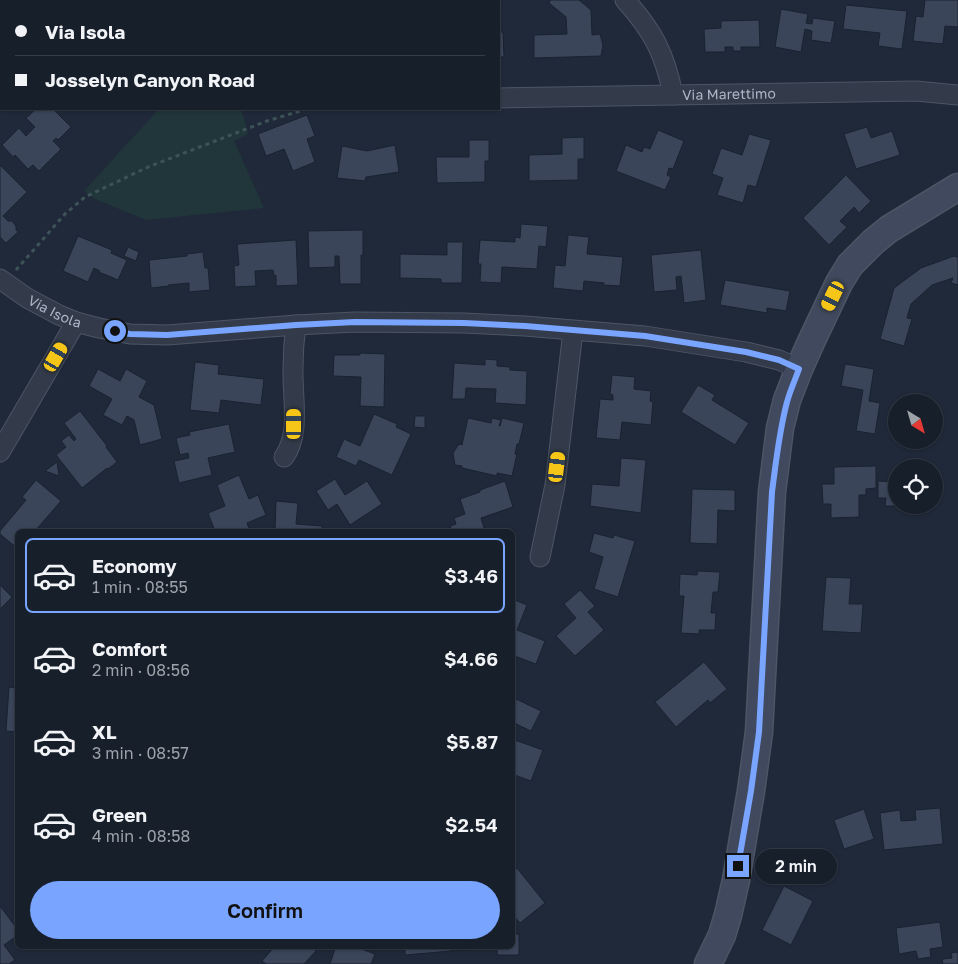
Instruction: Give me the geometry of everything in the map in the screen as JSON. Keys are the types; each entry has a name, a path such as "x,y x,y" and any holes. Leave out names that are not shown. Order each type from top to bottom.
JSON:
{"street":[{"path":"625,0 643,21 660,49 666,62 673,95"},
{"name":"Via Marettimo","path":"500,98 916,91 958,94"},
{"path":"708,964 722,935 728,915 751,791 759,732 772,492 780,428 787,400 799,369 839,283 850,266 872,242 889,229 958,187"},
{"name":"Via Isola","path":"8,275 39,304 59,315 76,322 115,331 148,335 355,322 464,323 525,326 645,336 746,352 779,360 799,369"},
{"path":"0,452 76,322"},
{"path":"284,457 291,445 293,431 293,368 296,325"},
{"path":"540,558 555,485 573,331"}],"path":[{"path":"8,275 65,214 85,197 148,167 267,121 304,110"}],"green space":[{"path":"158,110 241,110 248,134 234,141 264,208 146,220 95,199 84,191"}],"building":[{"path":"550,0 579,0 591,10 592,35 600,34 603,45 601,56 534,58 534,35 567,34 566,17 549,3"},
{"path":"925,0 958,0 958,27 945,26 943,44 913,41 916,16 923,17"},
{"path":"846,5 907,11 902,49 878,46 880,33 843,29"},
{"path":"781,9 808,14 806,23 812,24 813,18 835,21 831,43 811,40 812,31 805,29 801,52 775,47"},
{"path":"759,20 760,47 741,47 741,51 733,51 733,47 725,47 725,52 705,52 704,29 721,28 721,21"},
{"path":"500,32 503,32 504,57 500,57"},
{"path":"35,110 54,110 71,127 58,140 56,138 53,141 61,149 39,171 33,165 28,169 2,145 19,128 26,136 35,127 26,118"},
{"path":"307,115 315,136 307,139 315,162 293,171 284,149 266,156 258,134"},
{"path":"867,127 871,138 892,131 900,155 856,169 844,134"},
{"path":"658,130 684,141 673,169 669,168 667,175 671,177 665,190 616,171 626,145 642,152 644,147 650,149"},
{"path":"749,134 771,140 756,187 748,185 743,203 717,195 723,178 712,174 721,148 742,155"},
{"path":"584,137 584,159 578,159 578,180 529,181 529,155 562,154 562,138"},
{"path":"469,140 489,140 489,161 485,161 485,182 437,183 436,157 469,157"},
{"path":"395,145 399,172 366,177 365,181 337,178 342,146 367,151"},
{"path":"0,165 27,192 3,216 8,221 12,221 18,232 6,243 0,237"},
{"path":"846,175 871,201 859,213 854,207 840,221 847,227 829,245 803,218"},
{"path":"521,224 548,226 546,247 539,246 537,269 502,267 501,283 480,282 481,264 478,264 480,240 515,242 515,237 520,238"},
{"path":"363,230 361,284 340,284 339,256 335,256 335,267 309,268 308,231"},
{"path":"568,235 589,237 587,254 623,257 620,286 584,281 583,291 553,288 555,265 565,266"},
{"path":"78,236 112,250 111,253 127,260 118,280 94,268 88,282 63,271"},
{"path":"296,240 298,285 276,286 276,275 274,276 273,270 255,271 256,286 235,287 234,266 239,265 237,244"},
{"path":"447,242 463,242 462,283 441,283 441,279 400,278 400,254 447,255"},
{"path":"128,247 139,252 136,261 124,256"},
{"path":"701,250 706,300 684,303 681,276 676,277 677,290 654,292 651,255"},
{"path":"203,252 205,268 208,268 210,290 189,292 189,283 151,288 149,260 187,256 187,254"},
{"path":"954,256 958,257 958,285 951,283 953,278 932,285 911,304 907,318 912,319 904,346 880,339 894,288 921,268"},
{"path":"725,280 790,291 786,311 767,308 767,313 720,305"},
{"path":"360,353 385,354 384,407 360,406 361,377 333,376 334,355 360,355"},
{"path":"485,359 497,360 497,366 510,367 510,370 527,371 526,405 495,403 496,389 466,388 465,399 452,399 454,363 485,365"},
{"path":"195,362 219,365 218,374 264,379 261,405 221,400 219,413 190,410"},
{"path":"845,364 874,369 869,401 880,403 875,434 856,431 863,390 841,386"},
{"path":"98,369 120,381 126,369 147,381 139,397 154,405 162,439 140,445 134,420 127,416 122,425 103,415 112,399 89,386"},
{"path":"612,375 635,377 634,389 651,391 650,401 653,402 651,425 622,422 620,440 596,438 600,399 613,400 613,395 610,394"},
{"path":"698,385 715,395 712,400 749,423 735,445 681,412"},
{"path":"80,411 117,462 82,488 56,455 66,447 61,441 69,435 74,441 76,439 64,423"},
{"path":"374,414 397,424 396,427 411,434 392,475 359,460 356,466 336,457 344,439 360,446"},
{"path":"415,416 425,416 425,428 414,427"},
{"path":"468,418 491,423 492,418 501,420 499,426 502,418 524,423 519,444 517,444 515,454 517,454 512,476 497,473 497,476 455,465 453,453 459,444 462,445"},
{"path":"229,424 235,452 208,458 212,475 179,483 174,461 189,458 188,453 180,455 176,438 190,435 189,432"},
{"path":"621,458 646,460 641,513 590,506 592,484 619,486"},
{"path":"57,462 59,476 45,471"},
{"path":"876,466 876,488 866,489 866,495 859,495 859,517 831,518 831,504 823,504 822,484 834,484 834,467"},
{"path":"239,475 249,499 258,495 266,515 247,523 249,529 214,529 208,513 225,506 217,485"},
{"path":"335,479 345,495 367,481 382,504 350,525 337,504 328,510 316,491"},
{"path":"36,480 61,501 37,529 15,529 15,546 0,534 0,531 26,500 22,497"},
{"path":"505,481 513,507 481,518 484,529 451,529 450,526 456,524 454,518 465,514 460,499 480,492 480,490"},
{"path":"878,481 888,482 888,506 885,506 886,498 878,498"},
{"path":"692,489 735,490 735,511 718,510 717,544 690,543"},
{"path":"276,501 298,503 296,524 322,526 322,529 275,529"},
{"path":"594,533 613,538 614,535 635,541 618,597 594,589 603,557 589,552"},
{"path":"698,571 720,572 718,592 713,592 711,613 716,613 715,630 699,630 699,634 681,633 684,596 679,596 680,574 697,575"},
{"path":"826,577 851,578 849,604 863,604 861,633 822,631"},
{"path":"0,585 12,597 0,609"},
{"path":"580,590 595,606 588,612 604,630 575,656 556,636 576,618 564,604"},
{"path":"515,600 527,605 517,630 545,641 536,664 515,656"},
{"path":"704,662 727,689 710,703 708,700 676,727 655,702"},
{"path":"9,687 15,688 15,732 6,731"},
{"path":"515,698 541,711 531,731 515,723"},
{"path":"515,740 543,750 531,781 515,775"},
{"path":"940,808 943,844 884,850 880,813 900,810 901,821 916,820 915,810"},
{"path":"864,809 874,839 844,849 834,820"},
{"path":"517,868 545,903 520,923 515,917 515,870"},
{"path":"784,886 813,901 791,945 762,930"},
{"path":"0,906 15,926 15,937 4,945 15,960 9,964 0,964"},
{"path":"940,922 943,947 930,949 931,957 918,959 916,951 899,954 896,928"},
{"path":"515,934 519,934 519,955 497,955 497,949 515,949"},
{"path":"272,949 314,949 316,951 304,964 266,964 262,961"},
{"path":"335,949 361,949 375,954 371,964 330,964"},
{"path":"405,949 451,949 451,951 405,955"},
{"path":"454,949 477,949 454,951"},
{"path":"958,952 958,964 943,964 942,959 952,958 951,953"}],"route":[{"path":"115,331 130,334 167,335 355,322 464,323 525,326 645,336 746,352 779,360 799,369 787,400 780,428 776,457 772,492 759,732 738,866"}]}
